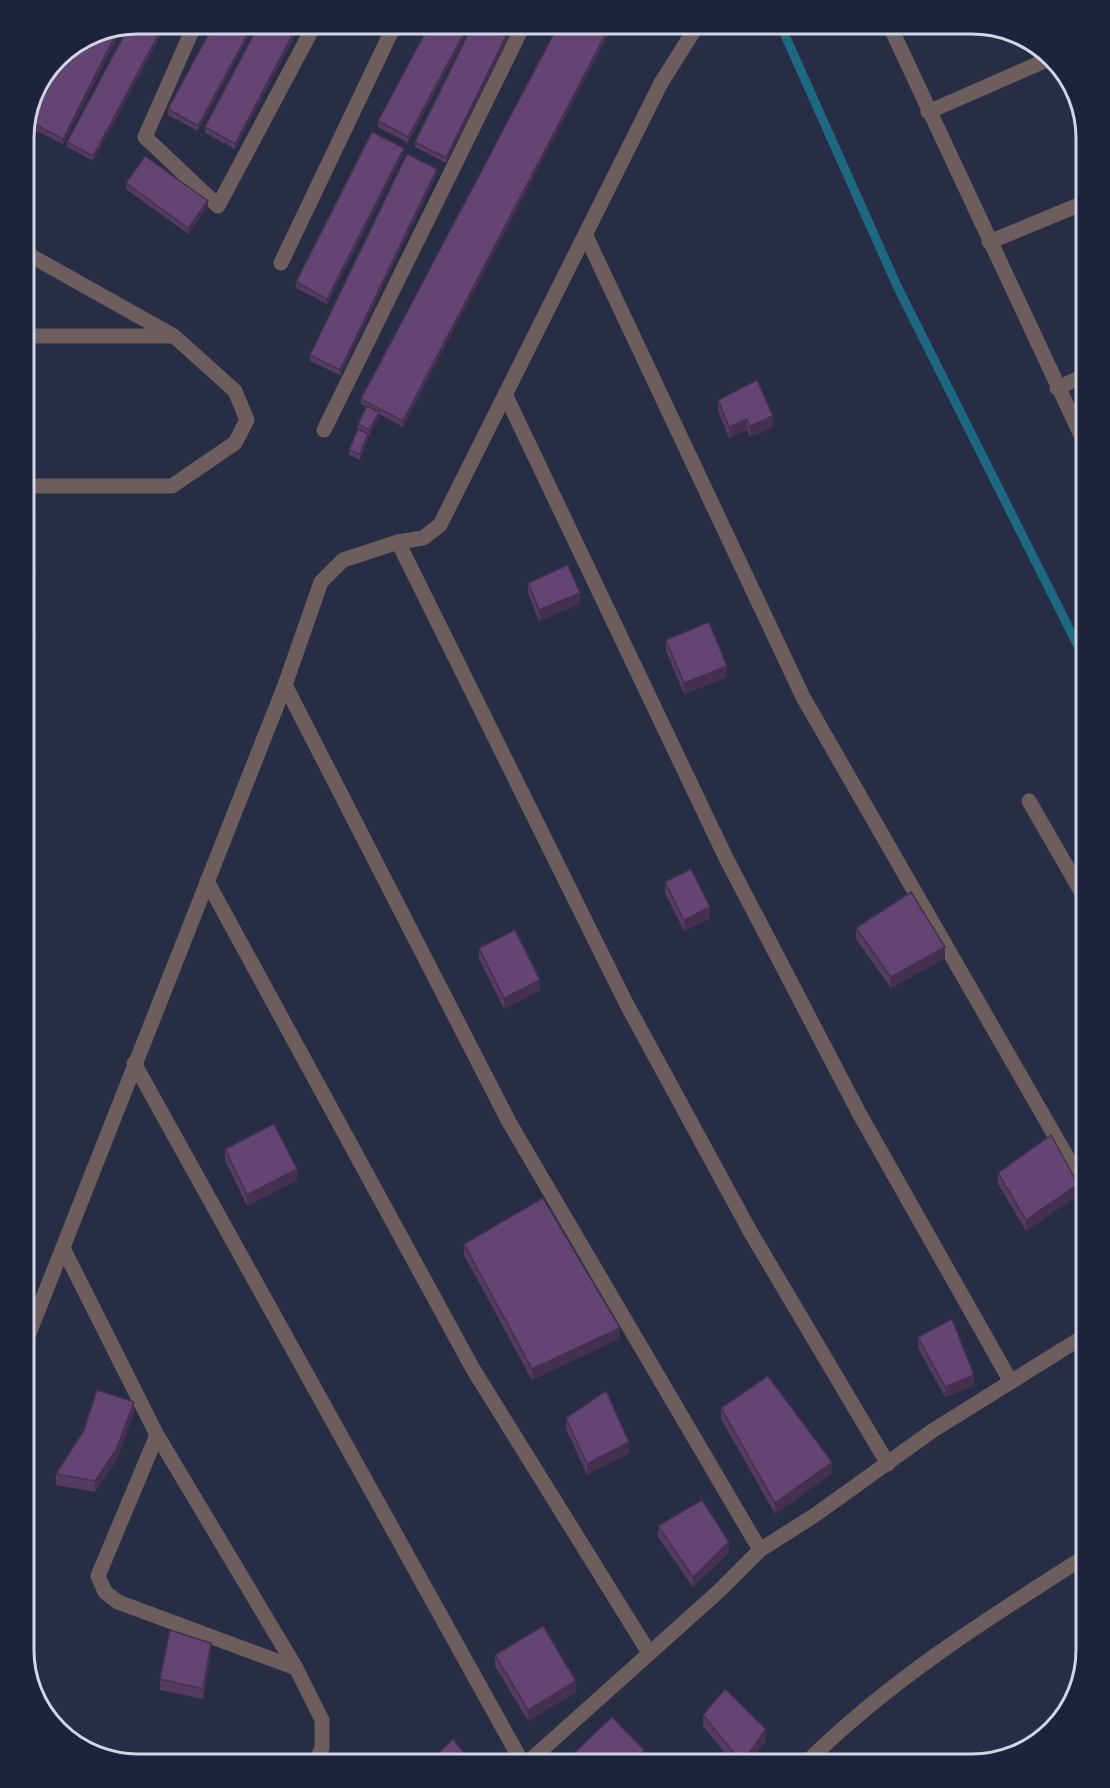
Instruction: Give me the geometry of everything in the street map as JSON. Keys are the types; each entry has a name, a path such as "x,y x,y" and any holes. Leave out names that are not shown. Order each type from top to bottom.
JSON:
{"street":[{"path":"191,34 145,136 218,206 310,34"},
{"path":"281,263 389,34"},
{"path":"324,430 519,34"},
{"path":"34,1321 64,1250 134,1063 285,685 321,582 343,560 398,542 423,538 440,525 661,83 691,35"},
{"path":"894,35 1076,426"},
{"path":"928,112 1042,62"},
{"path":"989,242 1076,206"},
{"path":"586,236 803,697 1076,1173"},
{"path":"35,258 174,336 235,391 247,420 235,443 172,486 35,486"},
{"path":"35,336 174,336"},
{"path":"1057,388 1076,379"},
{"path":"505,393 737,878 859,1113 1011,1382"},
{"path":"398,542 626,1003 751,1233 888,1464"},
{"path":"285,685 508,1122 760,1550"},
{"path":"1029,801 1076,883"},
{"path":"207,881 473,1369 648,1651"},
{"path":"134,1063 518,1753"},
{"path":"64,1250 157,1435 296,1668 322,1719 322,1748 320,1753"},
{"path":"536,1753 648,1651 719,1591 760,1550 888,1464 932,1431 1076,1341"},
{"path":"157,1435 98,1576 105,1592 118,1602 296,1668"},
{"path":"816,1754 891,1686 979,1624 1076,1562"}],"building":[{"path":"159,34 93,156 67,142 124,36"},
{"path":"209,34 248,34 198,126 168,109"},
{"path":"254,34 293,34 235,144 205,127"},
{"path":"424,34 463,34 408,137 378,121"},
{"path":"468,34 507,34 446,158 415,142"},
{"path":"553,34 605,35 403,421 361,399"},
{"path":"114,38 63,139 36,125 41,102 52,81 65,65 81,52 99,42"},
{"path":"372,132 404,148 327,299 296,282"},
{"path":"407,154 437,169 340,370 310,355"},
{"path":"145,156 208,201 188,228 126,183"},
{"path":"757,380 773,416 750,426 747,419 729,427 718,400"},
{"path":"367,406 379,412 369,430 358,424"},
{"path":"358,429 368,434 360,454 349,450"},
{"path":"568,565 580,593 539,610 528,583"},
{"path":"709,622 727,666 684,683 666,640"},
{"path":"691,869 710,907 684,920 665,882"},
{"path":"911,892 945,947 891,977 856,928"},
{"path":"515,930 540,980 504,998 479,948"},
{"path":"274,1124 297,1169 247,1195 225,1149"},
{"path":"1051,1135 1076,1180 1076,1185 1026,1220 998,1173"},
{"path":"543,1198 620,1328 532,1369 464,1244"},
{"path":"952,1319 974,1375 945,1387 918,1337"},
{"path":"768,1376 832,1462 775,1503 721,1408"},
{"path":"97,1390 134,1402 116,1450 95,1481 56,1474 84,1430"},
{"path":"606,1391 629,1442 587,1464 566,1418"},
{"path":"702,1500 729,1542 693,1577 658,1526"},
{"path":"543,1626 576,1681 528,1710 495,1655"},
{"path":"170,1630 211,1643 203,1689 160,1679"},
{"path":"725,1689 766,1729 749,1754 734,1754 703,1715"},
{"path":"612,1717 644,1750 640,1754 574,1754"},
{"path":"453,1739 464,1753 439,1753"}],"waterway":[{"path":"785,35 898,288 1076,642"}]}
